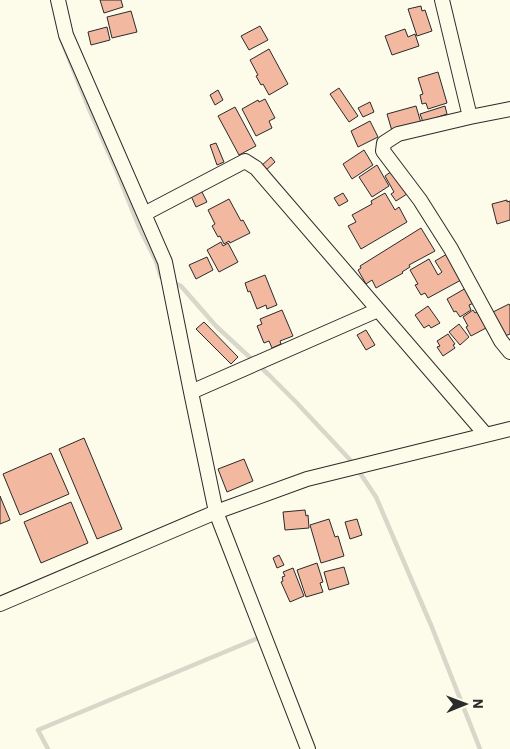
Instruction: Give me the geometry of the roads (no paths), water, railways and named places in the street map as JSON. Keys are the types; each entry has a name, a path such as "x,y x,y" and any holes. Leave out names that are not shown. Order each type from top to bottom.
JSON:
{"street":[{"path":"58,0 66,35 165,262 216,512 308,749"},
{"path":"442,0 470,117"},
{"path":"510,109 398,134 384,143 383,151 420,200 451,249 501,341 510,352"},
{"path":"144,214 245,161 256,168 486,435"},
{"path":"191,392 378,310"},
{"path":"0,604 216,512 307,479 510,429"}],"waterway":[{"path":"61,39 139,227 156,261 161,277 181,286 216,326 296,402 354,464 376,497 431,625 480,749"},
{"path":"48,749 38,730 258,638"}]}
